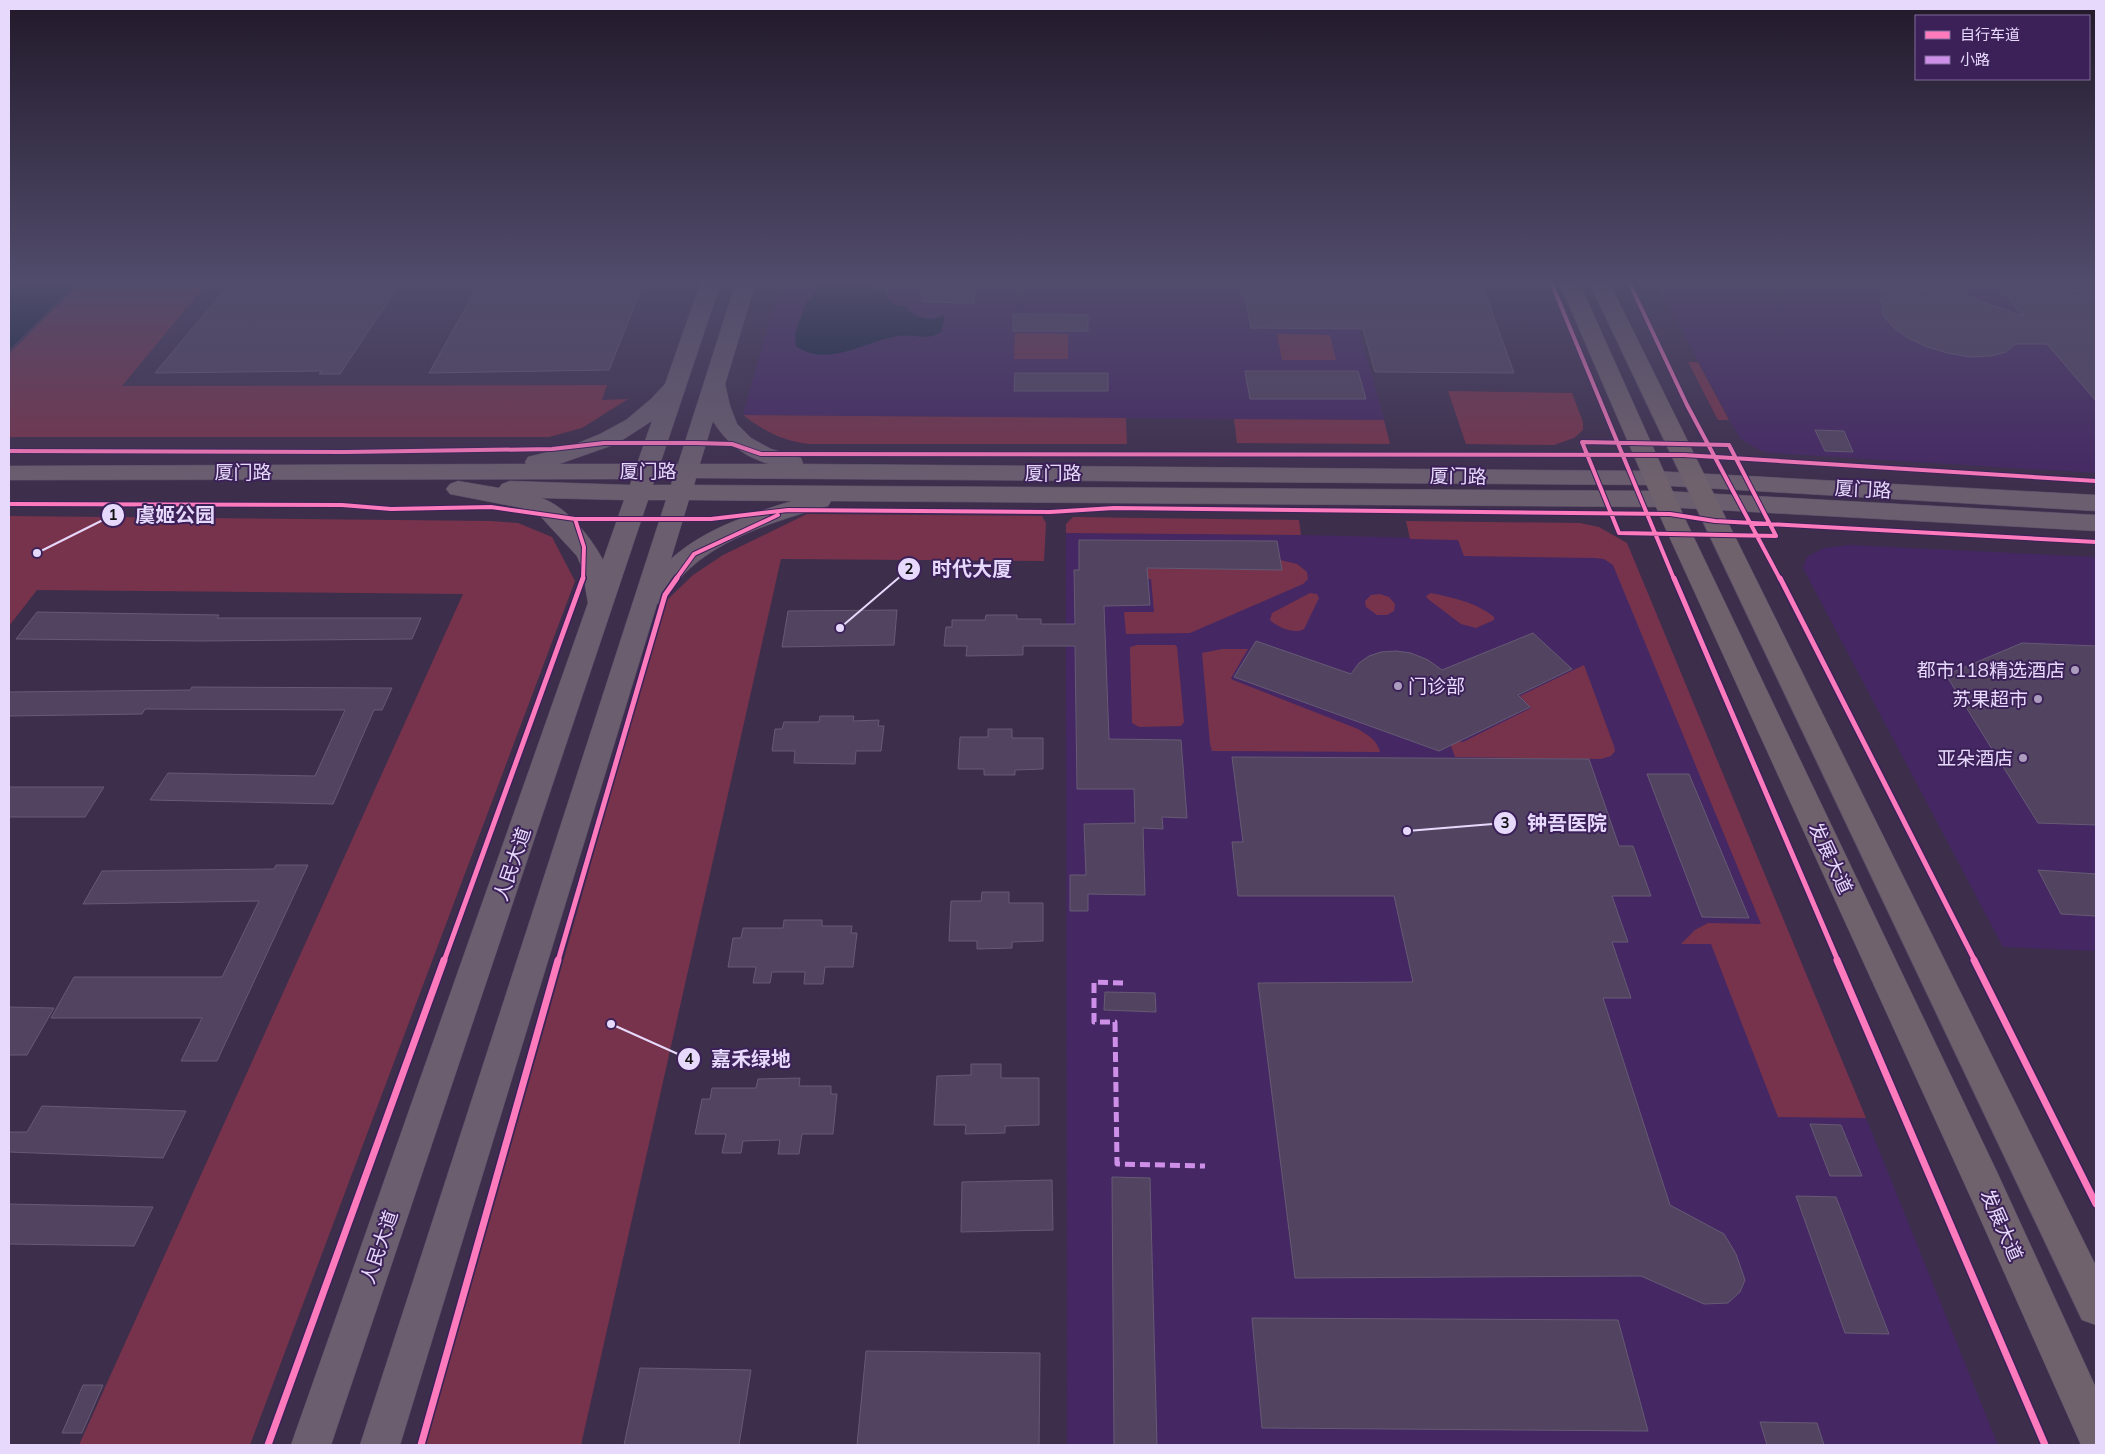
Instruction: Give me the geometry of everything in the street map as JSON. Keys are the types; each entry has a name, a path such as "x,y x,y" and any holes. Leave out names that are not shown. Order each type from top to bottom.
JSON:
{"main road":[{"name":"人民大道","path":"311,1445 688,350"},
{"path":"380,1445 644,613 725,350"},
{"name":"发展大道","path":"1599,350 1659,489 1976,1169 2096,1433"},
{"path":"1632,350 2096,1306"},
{"path":"464,480 592,446 620,433 644,418 676,385"},
{"path":"714,385 724,420 747,445 760,454 852,482"},
{"name":"厦门路","path":"9,473 464,480 1659,489 2096,503"},
{"path":"464,480 544,508 577,538 590,554 597,572 600,607"},
{"name":"厦门路","path":"9,489 464,480"},
{"path":"644,613 672,573 694,554 718,538 852,482"},
{"name":"厦门路","path":"1700,491 2096,523"}],"shaded area":[{"path":"13,350 152,350 122,386 607,385 602,400 628,399 582,428 549,437 9,437 9,354"},
{"path":"761,350 1365,350 1384,420 743,415"},
{"path":"1014,350 1068,350 1068,359 1014,359"},
{"path":"1280,350 1334,350 1336,360 1282,360"},
{"path":"1692,350 2096,350 2096,473 1771,453 1759,450 1741,439"},
{"path":"1688,362 1698,362 1729,420 1718,420"},
{"path":"1448,391 1572,393 1583,422 1583,430 1574,438 1554,445 1466,444"},
{"path":"743,415 1126,418 1127,444 809,444 799,443 774,434 758,426"},
{"path":"1234,419 1384,420 1390,444 1237,443"},
{"path":"807,514 1042,516 1046,523 1044,561 781,559 581,1445 426,1445 665,602 693,575 723,555"},
{"path":"9,516 491,521 518,523 552,537 575,581 250,1445 79,1445 463,594 37,590 9,626"},
{"path":"1073,517 1299,520 1301,535 1066,533 1066,524"},
{"path":"1406,521 1580,523 1599,527 1627,543 1866,1118 1778,1117 1711,944 1681,944 1695,930 1708,923 1761,924 1613,565 1604,559 1595,558 1464,556 1458,540 1410,539"},
{"path":"1066,533 1301,535 1627,543 1866,1118 1998,1445 1067,1445"},
{"path":"1849,545 2096,557 2096,951 2003,947 1803,568 1807,557 1824,548"},
{"path":"1280,560 1297,564 1307,572 1308,579 1303,584 1190,633 1126,634 1124,612 1154,612 1151,579 1127,579 1127,568 1282,570"},
{"path":"1310,593 1317,594 1319,598 1304,629 1296,631 1286,629 1270,620 1272,613"},
{"path":"1431,593 1472,604 1494,617 1494,620 1476,628 1461,624 1428,599 1426,596"},
{"path":"1380,594 1389,597 1395,604 1394,611 1387,615 1377,615 1366,607 1365,601 1371,595"},
{"path":"1137,645 1175,645 1177,647 1184,722 1181,726 1139,727 1132,723 1130,647"},
{"path":"1222,649 1248,649 1231,678 1233,680 1358,729 1374,741 1380,752 1212,751 1202,653"},
{"path":"1584,665 1614,746 1615,751 1611,756 1601,759 1455,757 1450,743 1454,740 1463,742 1531,708 1520,696"}],"water":[{"path":"804,350 851,350 821,355"}],"building":[{"path":"174,350 356,350 340,374 319,374 322,371 155,373"},
{"path":"442,350 617,350 609,370 429,373"},
{"path":"1369,350 1506,350 1514,373 1375,372"},
{"path":"1937,350 2008,350 1991,356 1970,357"},
{"path":"2052,350 2096,350 2096,401"},
{"path":"1245,371 1358,371 1366,399 1250,399"},
{"path":"1015,373 1108,373 1108,391 1014,391"},
{"path":"1815,430 1844,431 1853,452 1825,451"},
{"path":"1079,540 1277,541 1282,570 1147,568 1150,605 1104,606 1109,739 1181,740 1187,818 1162,817 1163,829 1143,828 1145,895 1088,894 1088,911 1070,911 1070,875 1086,875 1084,824 1135,823 1134,789 1077,789 1075,646 1023,646 1023,655 966,656 967,646 944,646 946,627 952,627 952,620 985,620 986,615 1017,615 1017,619 1041,619 1041,624 1075,624 1074,570 1079,570"},
{"path":"897,610 894,645 782,647 788,611"},
{"path":"37,612 219,615 217,618 421,618 412,639 202,641 16,639"},
{"name":"门诊部","path":"1533,633 1572,669 1518,695 1530,707 1439,751 1234,677 1256,641 1351,674 1359,663 1369,656 1381,652 1396,651 1411,653 1428,660 1442,670"},
{"path":"2022,643 2096,646 2096,825 2038,823 1946,675"},
{"path":"192,687 392,688 382,710 374,710 333,804 150,800 168,773 315,776 345,710 145,709 142,714 9,716 9,692 190,690"},
{"path":"820,716 854,716 853,721 879,720 878,726 884,726 881,751 856,751 855,764 794,763 795,751 772,751 775,729 782,729 784,722 819,722"},
{"path":"988,729 1012,729 1012,738 1043,738 1043,769 1015,770 1015,775 984,775 984,769 958,769 960,737 988,737"},
{"path":"1232,757 1589,759 1619,846 1633,846 1651,896 1612,896 1628,942 1612,942 1631,998 1603,998 1670,1205 1724,1234 1736,1254 1745,1280 1740,1292 1728,1303 1704,1304 1641,1276 1295,1278 1258,983 1413,982 1394,896 1238,896 1232,842 1243,842"},
{"path":"1647,774 1689,774 1749,918 1702,917"},
{"path":"9,787 104,787 85,817 9,817"},
{"path":"276,865 308,865 217,1061 181,1061 202,1018 51,1018 74,977 222,977 259,901 83,904 102,871 274,869"},
{"path":"2038,870 2096,874 2096,916 2061,914"},
{"path":"982,892 1009,892 1009,903 1043,903 1043,941 1012,942 1012,948 977,949 977,941 949,941 951,901 981,901"},
{"path":"784,920 822,920 822,926 852,926 851,933 857,933 853,967 825,967 823,984 804,984 805,972 772,972 770,983 753,983 756,967 728,967 733,938 741,938 743,928 783,928"},
{"path":"1105,992 1155,993 1156,1012 1104,1010"},
{"path":"9,1007 54,1008 27,1055 9,1055"},
{"path":"971,1064 1001,1064 1001,1078 1039,1078 1039,1125 1005,1126 1005,1133 965,1134 966,1125 934,1125 937,1076 971,1075"},
{"path":"800,1078 799,1086 831,1086 831,1094 837,1094 833,1134 802,1134 799,1154 778,1154 780,1140 743,1141 741,1153 722,1153 726,1134 695,1134 702,1099 710,1099 712,1088 756,1088 758,1079"},
{"path":"42,1106 186,1111 163,1158 9,1152 9,1132 27,1132"},
{"path":"1810,1124 1841,1125 1862,1176 1830,1176"},
{"path":"1112,1177 1150,1178 1157,1445 1114,1445"},
{"path":"1052,1180 1053,1230 961,1232 962,1182"},
{"path":"1796,1196 1836,1197 1889,1334 1845,1333"},
{"path":"9,1204 153,1207 134,1246 9,1244"},
{"path":"1252,1318 1618,1320 1648,1431 1262,1428"},
{"path":"866,1351 1040,1353 1039,1445 857,1445"},
{"path":"640,1368 751,1370 739,1445 624,1445"},
{"path":"83,1385 103,1385 82,1433 62,1433"},
{"path":"1760,1422 1817,1423 1824,1445 1767,1445"}],"marked path":[{"path":"1123,983 1094,982 1094,1022 1115,1022 1117,1164 1205,1166"}],"cycle path":[{"path":"1580,350 1682,598 2045,1445"},
{"path":"1661,350 1687,405 1791,599 1912,836 2096,1204"},
{"path":"1582,442 1729,445 1776,536 1619,533 1582,442"},
{"path":"9,451 346,452 552,449 604,443 696,443 732,444 761,454 1684,455 2096,481"},
{"path":"9,504 342,505 391,509 491,507 575,519 711,519 788,510 1050,512 1114,508 1670,514 1715,521 2096,542"},
{"path":"421,1445 597,822 665,595 694,554 778,515"},
{"path":"268,1445 584,575 584,547 575,519"}],"place":[{"name":"虞姬公园","path":"37,553"},
{"name":"时代大厦","path":"840,628"},
{"name":"都市118精选酒店","path":"2075,670"},
{"name":"门诊部","path":"1398,686"},
{"name":"苏果超市","path":"2038,699"},
{"name":"亚朵酒店","path":"2023,758"},
{"name":"钟吾医院","path":"1407,831"},
{"name":"嘉禾绿地","path":"611,1024"}]}
